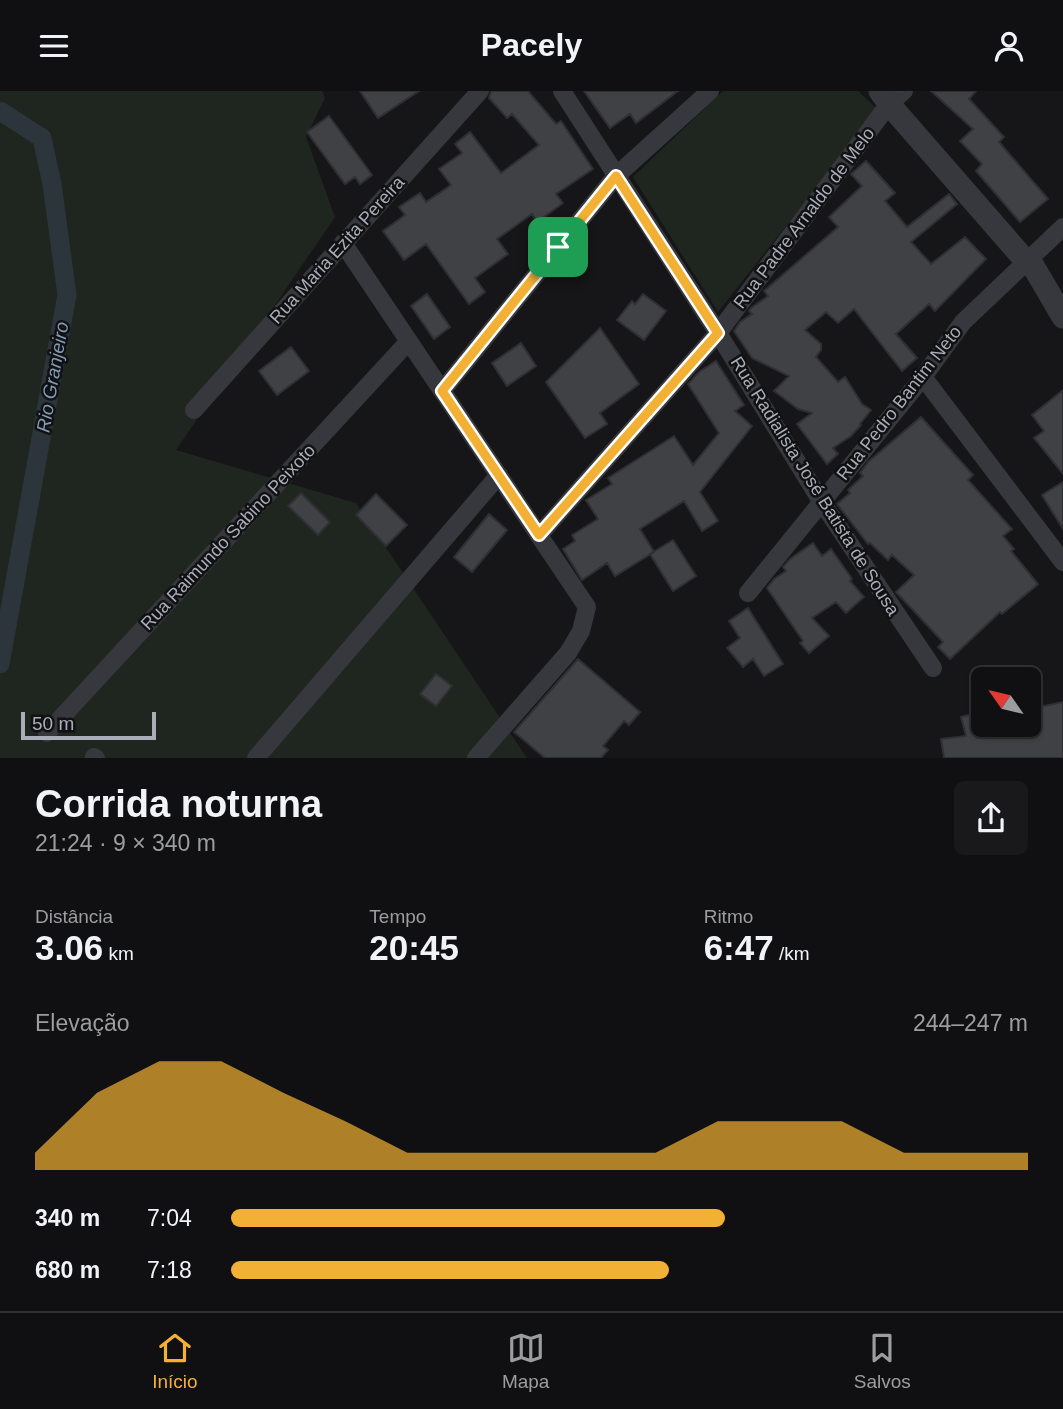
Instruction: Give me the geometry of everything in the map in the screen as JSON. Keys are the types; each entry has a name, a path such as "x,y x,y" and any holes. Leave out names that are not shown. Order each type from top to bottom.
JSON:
{"street":[{"name":"Rua Maria Ezita Pereira","path":"194,410 480,91"},
{"name":"Rua Radialista José Batista de Sousa","path":"562,91 718,333 821,501 933,668"},
{"path":"442,391 616,176 710,91"},
{"path":"891,95 1025,260 1029,259 1063,317"},
{"name":"Rua Padre Arnaldo de Melo","path":"539,535 718,333 891,95"},
{"name":"Rua Pedro Bantim Neto","path":"748,593 923,377 963,322 1025,260 1063,227"},
{"path":"344,243 587,607 581,631 568,653 475,758"},
{"name":"Rua Raimundo Sabino Peixoto","path":"47,733 409,341"},
{"path":"923,377 1063,562"},
{"path":"256,758 499,475"}],"shaded area":[{"path":"0,91 322,91 325,98 306,137 335,217 176,450 356,503 527,758 0,758"},
{"path":"723,91 858,91 878,110 718,312 633,177"}],"building":[{"path":"360,91 419,91 378,118"},
{"path":"491,91 528,91 556,124 561,121 593,169 556,194 563,203 537,222 532,214 497,239 508,254 475,278 485,292 469,304 426,244 404,260 383,231 405,215 399,207 420,193 426,202 451,185 439,169 462,153 455,144 470,132 501,173 539,145 512,114 507,118 489,98"},
{"path":"584,91 678,91 636,123 630,114 610,128"},
{"path":"931,91 976,91 969,99 1004,137 999,142 1048,199 1020,222 976,171 982,164 960,141 973,129"},
{"path":"329,116 372,175 360,184 355,177 345,184 307,132"},
{"path":"866,161 895,193 885,201 907,227 949,194 957,204 911,242 931,264 965,237 986,259 935,311 929,304 896,334 917,358 902,371 854,309 838,323 826,312 805,330 821,344 821,350 816,357 838,382 845,377 862,404 871,410 851,436 833,448 838,454 827,464 797,424 812,413 798,409 774,391 789,376 752,358 734,331 740,322 752,314 749,311 751,308 768,296 764,291 838,227 829,217 862,186 851,174"},
{"path":"427,294 450,327 434,339 411,306"},
{"path":"643,294 666,311 644,340 617,320 632,301 635,304"},
{"path":"600,328 639,384 600,413 607,424 585,438 546,382"},
{"path":"521,343 536,366 507,386 492,363"},
{"path":"291,347 309,371 277,395 259,371"},
{"path":"716,361 744,405 735,411 752,426 700,492 718,521 702,531 684,501 640,529 654,552 615,576 607,563 582,580 563,549 575,541 572,535 598,519 586,500 612,484 608,478 674,436 693,465 719,433 688,384 699,372"},
{"path":"1063,390 1063,474 1034,438 1044,431 1032,415"},
{"path":"921,417 973,475 968,480 1012,529 1003,536 1014,549 1011,551 1038,584 1002,614 1000,612 950,659 938,647 943,642 896,592 914,575 892,555 888,560 868,544 837,504 863,476 860,473 868,462"},
{"path":"1063,482 1063,529 1042,495"},
{"path":"301,493 330,522 318,535 288,506"},
{"path":"376,494 407,525 386,546 356,515"},
{"path":"489,514 507,530 472,572 454,557"},
{"path":"673,540 696,576 673,591 650,554"},
{"path":"813,543 822,556 831,549 852,579 850,581 864,597 846,613 836,602 812,618 829,636 809,653 800,643 803,641 767,588 786,571 783,567 790,559"},
{"path":"748,608 783,664 764,676 753,659 743,667 727,648 740,638 729,621"},
{"path":"578,659 640,712 629,725 624,721 603,746 608,750 601,758 545,758 514,732"},
{"path":"436,674 452,686 436,706 420,694"},
{"path":"1063,702 1063,758 944,758 941,739 966,736 961,717 971,714 971,737 1041,737 1041,707"}],"waterway":[{"name":"Rio Granjeiro","path":"0,111 42,138 52,184 67,295 0,664"}],"route":[{"path":"616,176 718,333 539,535 442,391 558,247 616,176"}]}
